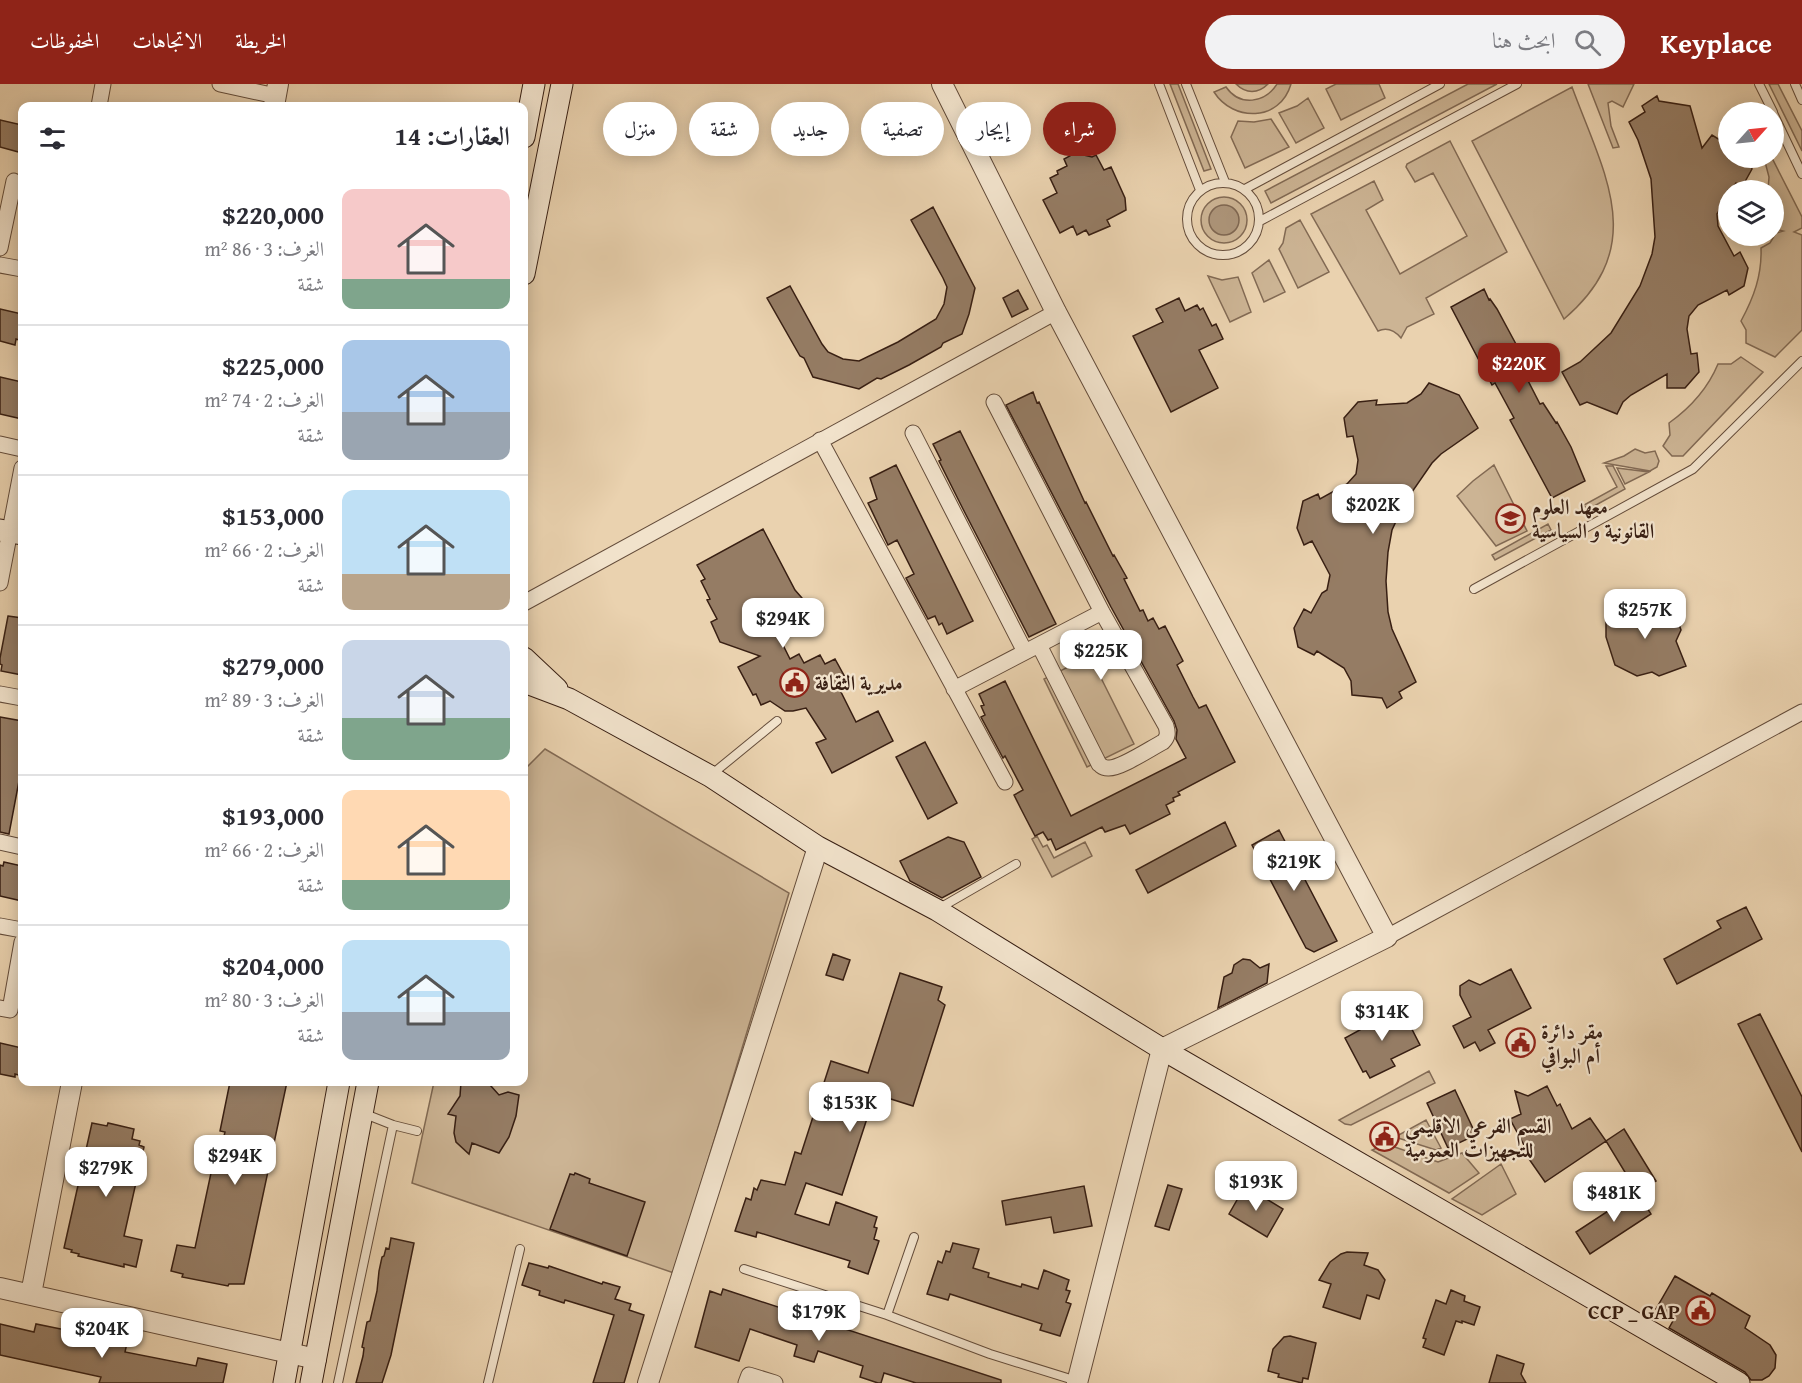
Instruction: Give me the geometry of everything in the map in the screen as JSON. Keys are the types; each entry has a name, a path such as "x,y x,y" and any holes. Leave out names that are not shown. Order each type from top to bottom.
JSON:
{"main road":[{"path":"528,116 534,84"},
{"path":"528,254 562,84"},
{"path":"528,662 569,699"},
{"path":"528,684 569,699 710,776 818,847 937,910 1162,1049 1740,1383"},
{"path":"284,1383 338,1086"},
{"path":"311,1383 367,1086"}],"street":[{"path":"100,102 103,84"},
{"path":"220,84 276,95"},
{"path":"942,84 1056,312 1387,937"},
{"path":"0,248 14,181"},
{"path":"0,264 18,268"},
{"path":"528,601 1056,312"},
{"path":"994,402 1102,612 1167,731 1167,738 1121,764 1112,768 1104,768 1099,764 1039,645"},
{"path":"913,433 1025,652"},
{"path":"820,440 1005,782"},
{"path":"0,444 18,448"},
{"path":"0,583 18,491"},
{"path":"954,688 1102,612"},
{"path":"0,694 18,697"},
{"path":"1077,1382 1162,1049 1387,937 1802,712"},
{"path":"0,842 18,846"},
{"path":"648,1383 818,847"},
{"path":"0,926 18,929"},
{"path":"11,1004 18,965"},
{"path":"31,1294 71,1086"},
{"path":"0,1288 316,1359"},
{"path":"746,1383 749,1375 775,1383"}],"lane":[{"path":"1159,84 1200,190"},
{"path":"1186,84 1225,182"},
{"path":"1418,84 1423,93"},
{"path":"1245,189 1440,84"},
{"path":"1260,221 1517,84"},
{"path":"1760,84 1768,102"},
{"path":"1794,84 1802,100"},
{"path":"1784,136 1802,174"},
{"path":"1225,182 1236,184 1254,198 1259,209 1260,221 1257,234 1250,244 1239,252 1226,256 1201,248 1192,238 1187,226 1187,213 1191,200 1200,190 1212,184 1225,182"},
{"path":"1474,589 1693,469 1802,361"},
{"path":"710,776 777,722"},
{"path":"937,910 1016,864"},
{"path":"362,1113 417,1131"},
{"path":"338,1383 393,1125"},
{"path":"887,1315 914,1238"},
{"path":"488,1383 520,1249"},
{"path":"744,1269 887,1315 990,1354 1077,1382"}],"shaded area":[{"path":"1170,84 1178,84 1211,169 1204,171"},
{"path":"1236,84 1268,84 1252,92"},
{"path":"1277,84 1291,84 1277,106 1255,114 1232,109 1214,92 1226,87 1238,98 1252,100 1266,95"},
{"path":"1336,84 1379,84 1385,98 1341,120 1326,89"},
{"path":"1468,84 1497,84 1271,203 1265,191"},
{"path":"1588,84 1634,84 1623,107 1612,101 1608,103 1611,126 1619,147 1613,148"},
{"path":"1769,84 1778,84 1802,131 1802,151 1784,114 1784,102 1778,102"},
{"path":"1572,87 1606,179 1612,208 1613,236 1606,264 1590,292 1564,319 1472,141"},
{"path":"1308,98 1324,128 1296,143 1279,113 1297,106"},
{"path":"1271,119 1289,147 1245,168 1231,137 1238,121 1254,122"},
{"path":"1450,141 1507,252 1426,298 1434,314 1407,327 1401,338 1391,330 1378,331 1311,214 1374,181 1383,200 1366,210 1400,274 1467,236 1433,173 1415,182 1406,167 1407,164"},
{"path":"1767,168 1777,168 1783,180 1769,180"},
{"path":"1784,182 1802,217 1802,228 1794,232 1802,235 1802,330 1775,357 1746,343 1746,330 1741,321 1756,286 1761,248 1784,246"},
{"path":"1224,197 1240,204 1247,220 1240,236 1224,243 1208,236 1201,220 1208,204"},
{"path":"1224,205 1235,209 1239,220 1235,231 1224,235 1213,231 1209,220 1213,209"},
{"path":"1300,220 1329,272 1298,288 1279,249 1283,243 1286,228"},
{"path":"1269,260 1285,292 1264,302 1252,273"},
{"path":"1208,276 1222,280 1238,277 1251,312 1230,322"},
{"path":"1741,357 1763,372 1683,456 1672,456 1663,446 1670,435 1669,423 1698,397 1718,364 1731,364"},
{"path":"1635,449 1645,453 1655,451 1659,461 1657,467 1650,471 1604,463 1624,456"},
{"path":"1494,465 1527,531 1496,546 1457,496"},
{"path":"1606,466 1613,466 1625,489 1587,510 1584,505 1617,487"},
{"path":"1617,468 1649,472 1625,484"},
{"path":"1548,524 1551,530 1495,560 1492,555"},
{"path":"1090,656 1134,744 1087,767 1044,679"},
{"path":"545,749 789,893 674,1273 412,1183 433,1086 528,1086 528,766"},
{"path":"1037,836 1043,847 1047,845 1054,858 1085,842 1092,856 1052,877 1032,839"},
{"path":"1429,1071 1435,1083 1351,1125 1339,1120"},
{"path":"1426,1120 1441,1148 1436,1150 1395,1137"},
{"path":"1386,1144 1438,1162 1462,1153 1479,1173 1449,1193 1372,1150"},
{"path":"1501,1164 1516,1194 1482,1215 1452,1199"}],"building":[{"path":"1657,96 1659,101 1690,106 1702,148 1712,135 1718,139 1718,168 1752,168 1746,180 1718,180 1718,246 1729,246 1734,256 1740,252 1748,268 1744,286 1729,295 1727,290 1698,305 1689,316 1687,329 1691,354 1697,353 1699,372 1685,388 1667,388 1667,374 1631,395 1623,402 1617,414 1587,402 1580,405 1562,372 1580,362 1611,333 1640,286 1652,254 1655,237 1651,179 1638,140 1629,122 1645,112 1642,106"},
{"path":"0,120 18,124 18,152 0,147"},
{"path":"1070,156 1097,156 1104,170 1111,167 1125,198 1126,210 1107,220 1110,226 1089,235 1086,230 1077,235 1073,226 1060,233 1043,200 1057,193 1050,178 1067,166 1064,159"},
{"path":"933,207 975,288 962,334 943,343 941,347 909,365 881,379 877,378 859,389 813,377 767,298 790,286 822,344 828,352 843,359 859,361 898,342 936,319 944,304 947,287 911,220"},
{"path":"1484,289 1517,346 1525,368 1522,369 1540,404 1543,403 1557,422 1571,447 1585,481 1552,498 1510,420 1514,418 1495,383 1492,385 1451,307"},
{"path":"1018,290 1028,309 1012,317 1003,298"},
{"path":"1179,298 1185,311 1197,305 1200,310 1203,308 1212,326 1216,324 1223,339 1199,350 1218,388 1171,412 1133,336 1163,322 1156,309"},
{"path":"0,309 18,313 18,340 16,339 15,345 0,341"},
{"path":"0,377 18,381 18,418 0,414"},
{"path":"1429,383 1459,395 1478,428 1432,463 1405,502 1392,530 1386,581 1388,612 1392,629 1416,682 1399,692 1402,698 1387,708 1382,698 1352,695 1351,681 1344,668 1317,651 1314,655 1298,647 1294,628 1304,609 1311,613 1322,593 1327,590 1330,575 1312,541 1304,545 1297,528 1303,501 1318,494 1320,499 1347,484 1356,474 1358,460 1353,436 1347,437 1344,418 1358,402 1377,400 1376,405 1407,403 1421,394"},
{"path":"1033,392 1085,503 1127,578 1124,579 1140,611 1143,610 1148,621 1153,618 1159,629 1165,626 1183,661 1177,665 1193,697 1199,708 1206,705 1235,762 1178,792 1180,795 1166,805 1170,814 1130,834 1125,825 1105,832 1102,827 1056,850 1051,839 1048,840 1043,832 1035,836 1014,795 1023,790 981,717 985,715 979,694 1005,681 1071,816 1186,758 1176,739 1177,730 1174,721 1111,607 1006,405"},
{"path":"960,431 1056,624 1029,637 939,461 941,460 933,444"},
{"path":"896,465 973,621 947,634 942,623 939,625 935,616 928,619 906,578 914,574 897,540 888,545 868,503 877,499 870,478"},
{"path":"763,529 795,590 802,598 801,607 796,613 769,617 790,659 799,654 804,663 820,655 825,664 835,659 846,679 837,684 856,722 878,711 893,741 832,773 816,743 826,739 806,708 785,711 770,701 761,705 738,667 760,656 720,642 711,622 717,619 707,600 710,599 701,581 705,579 697,565"},
{"path":"1651,598 1654,607 1663,605 1667,615 1675,613 1681,630 1676,641 1686,666 1659,676 1652,672 1637,676 1615,665 1606,637 1607,616"},
{"path":"8,616 18,617 18,674 1,671 0,658"},
{"path":"0,717 18,720 18,786 9,834 0,832"},
{"path":"925,742 957,803 928,819 896,757"},
{"path":"1225,822 1236,846 1148,893 1136,870"},
{"path":"1279,830 1337,941 1314,952 1306,948 1252,845"},
{"path":"948,837 964,842 981,877 942,898 910,881 900,861"},
{"path":"4,862 18,865 18,900 0,896 0,865 3,866"},
{"path":"1746,907 1762,939 1677,984 1664,959 1721,928 1717,921"},
{"path":"833,954 850,960 843,980 826,975"},
{"path":"1243,959 1250,960 1260,968 1269,964 1267,983 1218,1008 1224,977 1232,973 1234,965"},
{"name":"مقر دائرة أم البواقي","path":"1511,969 1531,1008 1488,1030 1495,1043 1480,1051 1475,1042 1464,1048 1453,1026 1471,1017 1460,995 1460,986 1469,980 1480,985"},
{"path":"900,973 942,987 938,1000 945,1005 913,1106 875,1094 842,1195 806,1183 795,1214 829,1225 836,1202 877,1217 874,1239 879,1241 868,1274 848,1267 850,1261 757,1232 756,1237 735,1231 746,1198 751,1200 754,1188 757,1190 761,1180 785,1185 795,1152 801,1154 831,1061 868,1073"},
{"path":"1401,1008 1420,1045 1391,1059 1395,1066 1370,1078 1366,1071 1363,1072 1345,1038 1369,1025 1363,1013 1385,1017"},
{"path":"1760,1014 1802,1097 1802,1152 1738,1024"},
{"path":"0,1043 18,1047 18,1075 15,1074 15,1077 0,1074"},
{"path":"229,1086 286,1086 244,1284 229,1284 228,1286 182,1277 183,1274 171,1271 177,1245 195,1248 214,1159 218,1160 225,1132 220,1131"},
{"path":"461,1086 491,1086 499,1095 508,1092 519,1095 516,1116 509,1137 499,1153 472,1143 469,1154 456,1142 454,1133 456,1116 448,1114 460,1096"},
{"path":"1547,1086 1557,1106 1560,1104 1572,1129 1590,1118 1606,1141 1545,1182 1529,1159 1531,1158 1510,1119 1521,1114 1515,1091 1528,1096"},
{"path":"1455,1090 1476,1135 1448,1148 1427,1103"},
{"path":"92,1123 107,1126 108,1123 134,1129 132,1139 140,1141 139,1145 144,1147 124,1236 142,1240 136,1267 124,1264 124,1267 78,1256 79,1254 71,1252 72,1250 64,1248"},
{"path":"1624,1129 1656,1181 1637,1192 1606,1141"},
{"path":"575,1173 590,1179 589,1183 645,1202 627,1256 550,1229 570,1174"},
{"path":"1168,1185 1182,1189 1169,1230 1155,1226"},
{"path":"1084,1186 1092,1226 1054,1233 1051,1217 1006,1225 1002,1201"},
{"path":"1245,1186 1283,1209 1267,1237 1229,1214"},
{"path":"1637,1192 1651,1214 1590,1254 1576,1232"},
{"path":"391,1238 414,1243 391,1355 382,1383 356,1383 363,1356 364,1348 362,1347 367,1322 370,1321 377,1291 382,1257 386,1248 389,1249"},
{"path":"953,1243 979,1249 973,1268 989,1273 988,1277 1021,1287 1022,1284 1038,1289 1044,1270 1069,1280 1066,1290 1070,1291 1066,1302 1071,1304 1060,1336 1040,1330 1042,1324 950,1294 948,1300 927,1294 938,1261 942,1263 946,1251 950,1252"},
{"path":"1347,1252 1368,1253 1364,1265 1378,1270 1385,1280 1379,1299 1367,1295 1360,1319 1323,1307 1331,1284 1319,1280 1330,1262"},
{"path":"529,1263 548,1268 549,1266 602,1284 603,1282 620,1287 615,1299 631,1304 629,1310 644,1315 624,1383 593,1383 614,1315 565,1300 564,1303 539,1295 540,1291 522,1285"},
{"path":"1675,1276 1710,1296 1712,1293 1750,1316 1745,1328 1770,1345 1776,1355 1775,1368 1769,1376 1762,1380 1751,1380 1745,1372 1669,1328 1674,1319 1656,1309"},
{"path":"723,1289 1001,1380 1001,1383 916,1383 884,1373 881,1383 878,1383 860,1377 863,1366 818,1351 814,1362 794,1356 797,1345 750,1329 739,1361 695,1347 710,1291 721,1295"},
{"path":"1451,1290 1465,1296 1464,1301 1480,1307 1474,1325 1456,1321 1444,1355 1423,1347 1426,1339 1423,1338 1436,1300 1446,1304"},
{"path":"0,1324 34,1332 36,1324 66,1330 64,1338 96,1345 98,1337 127,1343 125,1352 196,1366 198,1358 227,1364 223,1383 99,1383 101,1377 0,1355"},
{"path":"1290,1336 1316,1343 1308,1379 1303,1378 1302,1383 1278,1377 1279,1374 1268,1371 1273,1349 1284,1337"},
{"path":"1497,1355 1524,1364 1521,1374 1526,1383 1489,1383"}],"place":[{"name":"معهد العلوم القانونية و السياسية","path":"1511,518"},
{"name":"مديرية الثقافة","path":"794,682"},
{"name":"مقر دائرة أم البواقي","path":"1520,1043"},
{"name":"القسم الفرعي الاقليمي للتجهيزات العمومية","path":"1384,1137"},
{"name":"CCP _ GAP","path":"1701,1311"}]}
